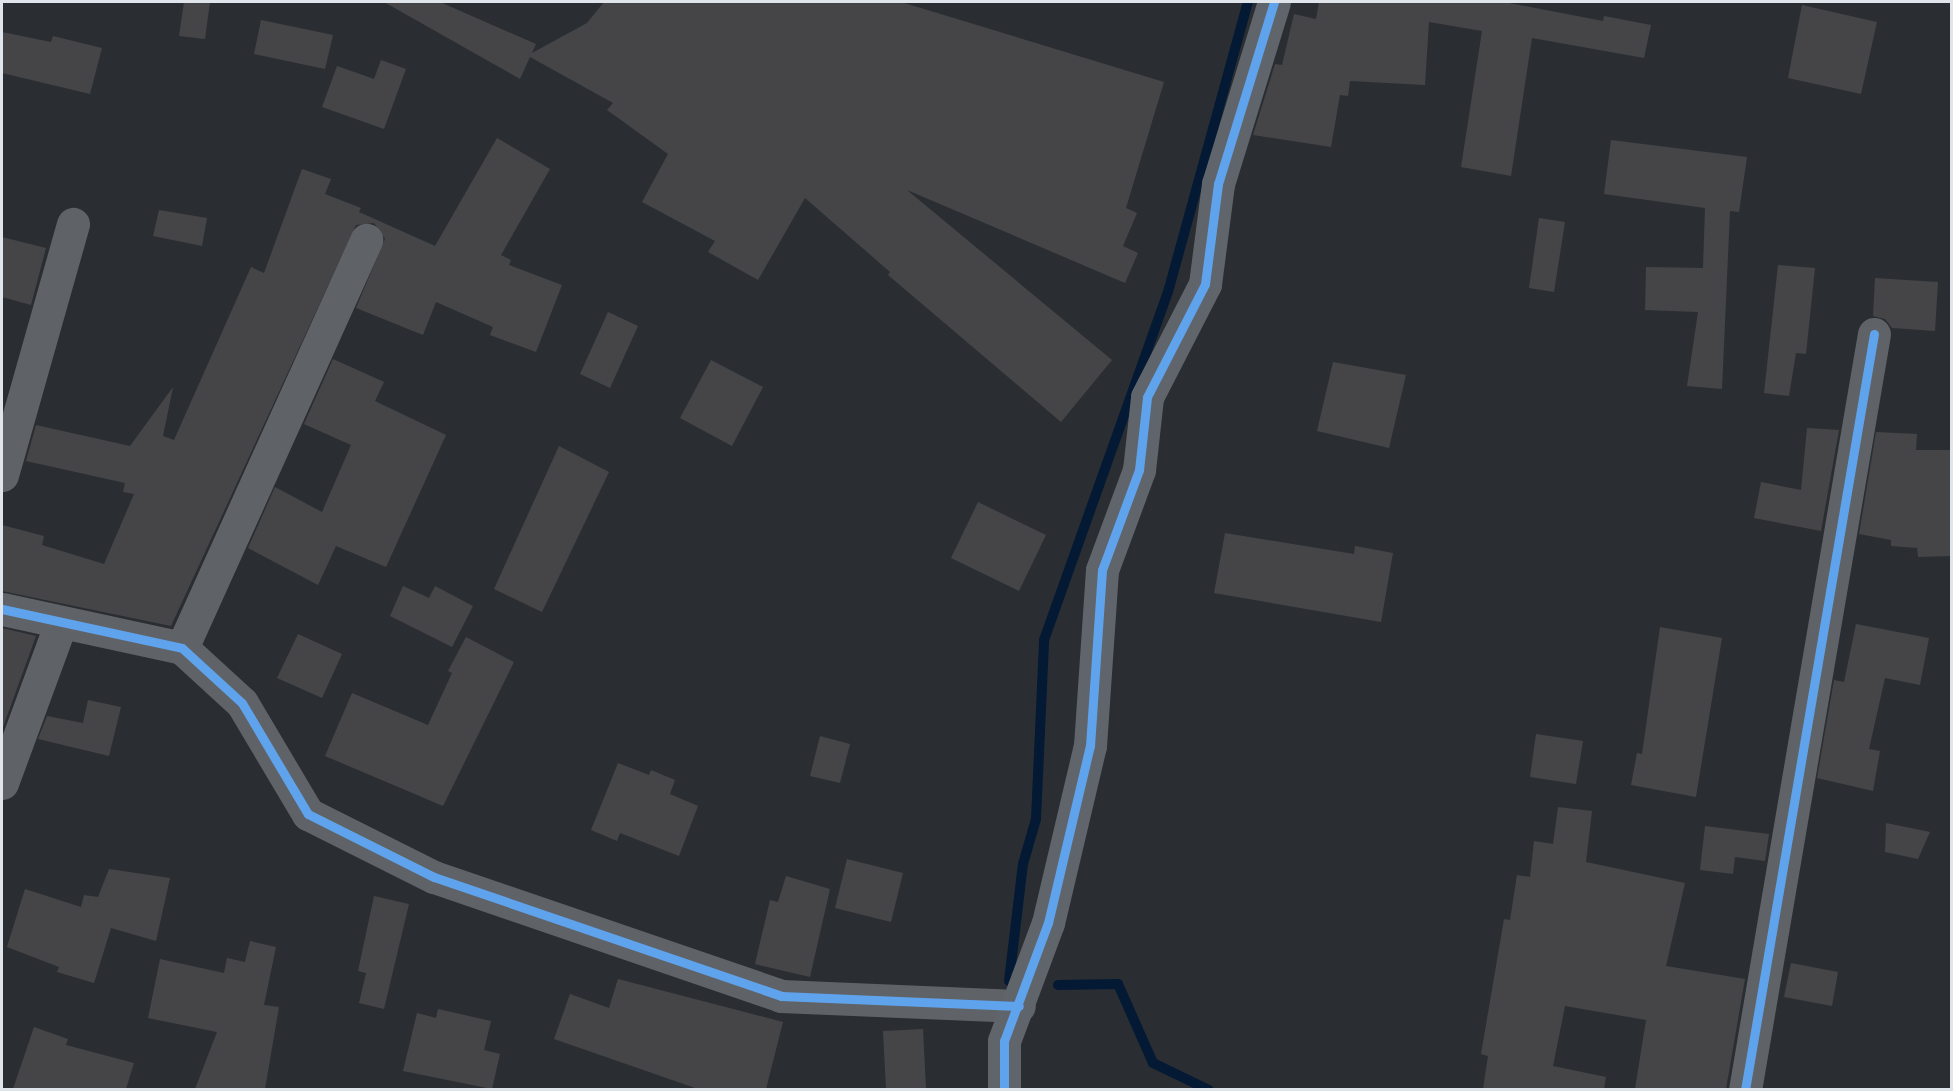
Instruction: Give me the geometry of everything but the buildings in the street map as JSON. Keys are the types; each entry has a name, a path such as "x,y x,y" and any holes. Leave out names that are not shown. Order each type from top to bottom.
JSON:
{"street":[{"path":"1004,1089 1004,1041 1019,1006 1048,923 1090,746 1102,570 1139,470 1147,397 1205,284 1218,184 1274,2"},
{"path":"2,475 73,224"},
{"path":"182,648 366,240"},
{"path":"1745,1089 1874,334"},
{"path":"2,609 182,648 242,702 308,813 434,877 781,996 1019,1006"},
{"path":"2,783 61,623"}],"waterway":[{"path":"1009,981 1023,864 1036,819 1044,640 1168,292 1248,2"},
{"path":"1058,985 1118,984 1153,1063 1209,1090"}],"cycle path":[{"path":"1004,1090 1004,1041 1048,923 1090,746 1102,570 1139,470 1147,397 1205,284 1218,184 1274,2"},
{"path":"1745,1090 1874,334"},
{"path":"2,609 182,648 242,703 308,814 434,877 781,996 1019,1006"}]}
